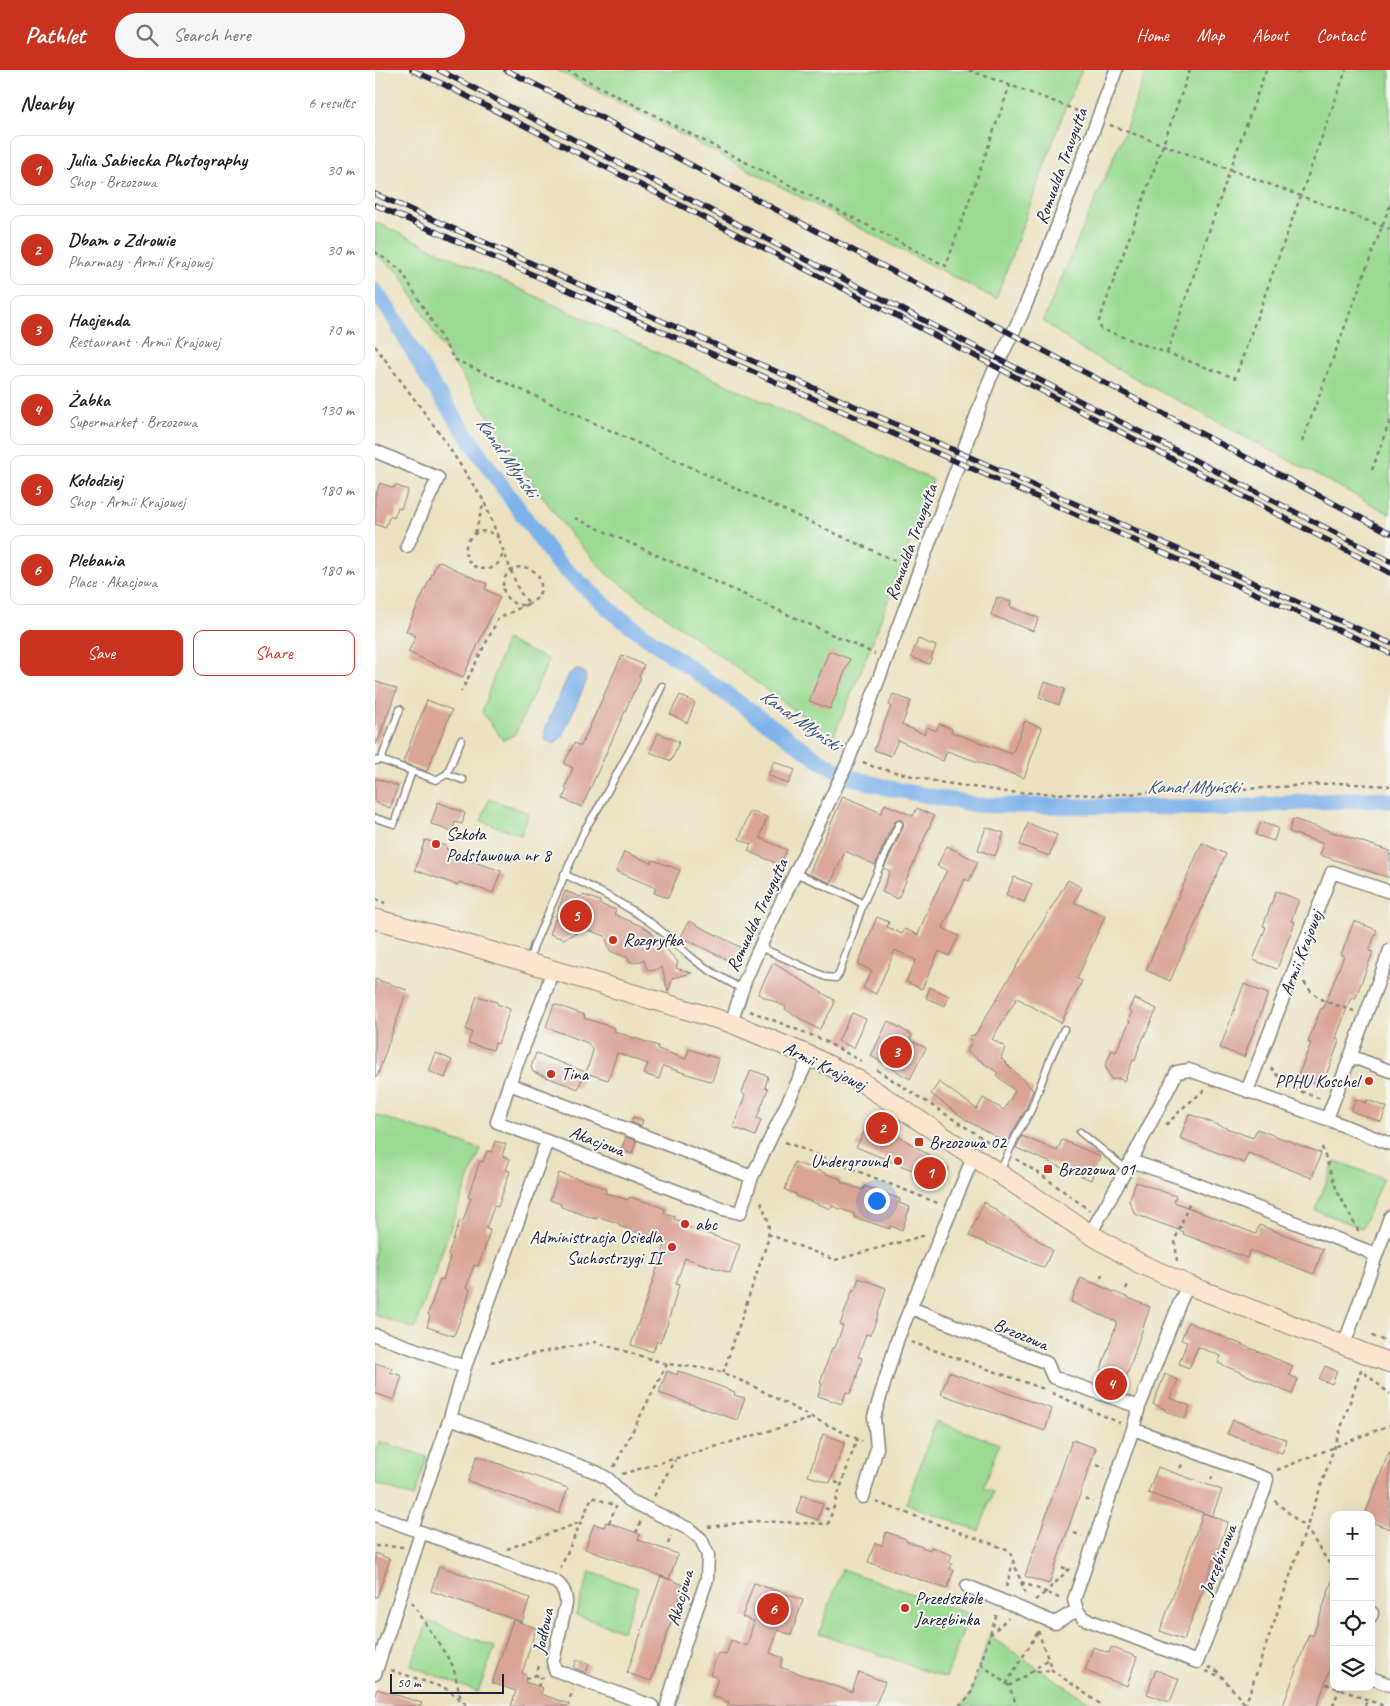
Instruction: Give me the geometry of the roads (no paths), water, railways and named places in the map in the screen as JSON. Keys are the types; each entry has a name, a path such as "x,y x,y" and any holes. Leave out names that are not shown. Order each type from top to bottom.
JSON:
{"street":[{"name":"Romualda Traugutta","path":"731,1023 742,989 760,947 849,759 990,379 1021,316 1043,265 1116,70"},
{"path":"375,451 438,478 407,546"},
{"name":"Armii Krajowej","path":"1247,1091 1331,872 1390,892"},
{"name":"Armii Krajowej","path":"375,919 731,1023 810,1056 860,1081 974,1155 1090,1234 1139,1263 1188,1285 1347,1336 1390,1362"},
{"path":"1327,1119 1390,950"},
{"path":"547,1141 497,1122 509,1084 547,988 552,970"},
{"name":"Akacjowa","path":"417,1531 465,1367 547,1141 723,1209 739,1213 752,1177 810,1056"},
{"path":"1350,1056 1390,1071"},
{"path":"1090,1234 1129,1165 1177,1072 1189,1070 1327,1119 1390,1144"},
{"name":"Akacjowa","path":"509,1084 752,1177"},
{"path":"863,1497 877,1448 874,1417 898,1338 974,1155"},
{"path":"1129,1165 1181,1178 1370,1253"},
{"path":"1347,1336 1370,1253 1390,1217"},
{"path":"967,1586 1027,1608 1055,1623 1077,1610 1074,1600 1139,1407 1188,1285"},
{"name":"Brzozowa","path":"911,1308 1047,1363 1053,1378 1139,1407"},
{"path":"375,1335 465,1367"},
{"name":"Akacjowa","path":"451,1418 596,1472 607,1479 644,1512 689,1529 701,1539 708,1555 707,1579 685,1643 667,1706"},
{"name":"Jarzębinowa","path":"1077,1610 1083,1618 1197,1662 1265,1485 1133,1428"},
{"path":"375,1515 417,1531 403,1588 376,1670"},
{"name":"Jodłowa","path":"417,1531 556,1582 565,1590 566,1604 553,1661 555,1670 652,1706"},
{"path":"1375,1679 1390,1685"}],"lane":[{"path":"528,963 564,874 585,829 641,731 662,686"},
{"path":"400,710 378,760 436,780 447,774 461,740"},
{"path":"375,818 394,824 412,771"},
{"path":"447,774 463,780"},
{"path":"760,947 826,977 836,978 863,904 899,824"},
{"path":"795,873 863,904"},
{"path":"564,874 606,894 630,909 653,925 716,976 742,989"},
{"path":"1000,1173 1031,1110 1064,1029"},
{"path":"1080,1132 1129,1165"}],"water":[{"path":"577,669 585,673 586,682 562,737 554,744 545,740 545,729 569,674"}],"waterway":[{"name":"Kanał Młyński","path":"375,291 391,313 428,378 487,465 556,561 616,615 819,760 847,776 888,788 977,805 1226,808 1377,799 1390,801"}],"railway":[{"path":"412,70 443,84 985,361 1390,573"},
{"path":"439,70 1390,561"},
{"path":"506,70 600,117 1390,533"},
{"path":"375,194 1390,643"},
{"path":"375,205 1390,653"}],"place":[{"name":"Szkoła Podstawowa nr 8","path":"436,844"},
{"name":"Kołodziej","path":"576,916"},
{"name":"Rozgryfka","path":"613,940"},
{"name":"Hacjenda","path":"896,1052"},
{"name":"Tina","path":"551,1074"},
{"name":"PPHU Koschel","path":"1369,1081"},
{"name":"Dbam o Zdrowie","path":"882,1128"},
{"name":"Brzozowa 02","path":"919,1142"},
{"name":"Underground","path":"898,1161"},
{"name":"Brzozowa 01","path":"1048,1169"},
{"name":"Julia Sabiecka Photography","path":"930,1173"},
{"name":"abc","path":"685,1224"},
{"name":"Administracja Osiedla Suchostrzygi II","path":"672,1247"},
{"name":"Żabka","path":"1111,1384"},
{"name":"Przedszkole Jarzębinka","path":"905,1608"},
{"name":"Plebania","path":"773,1609"}]}
